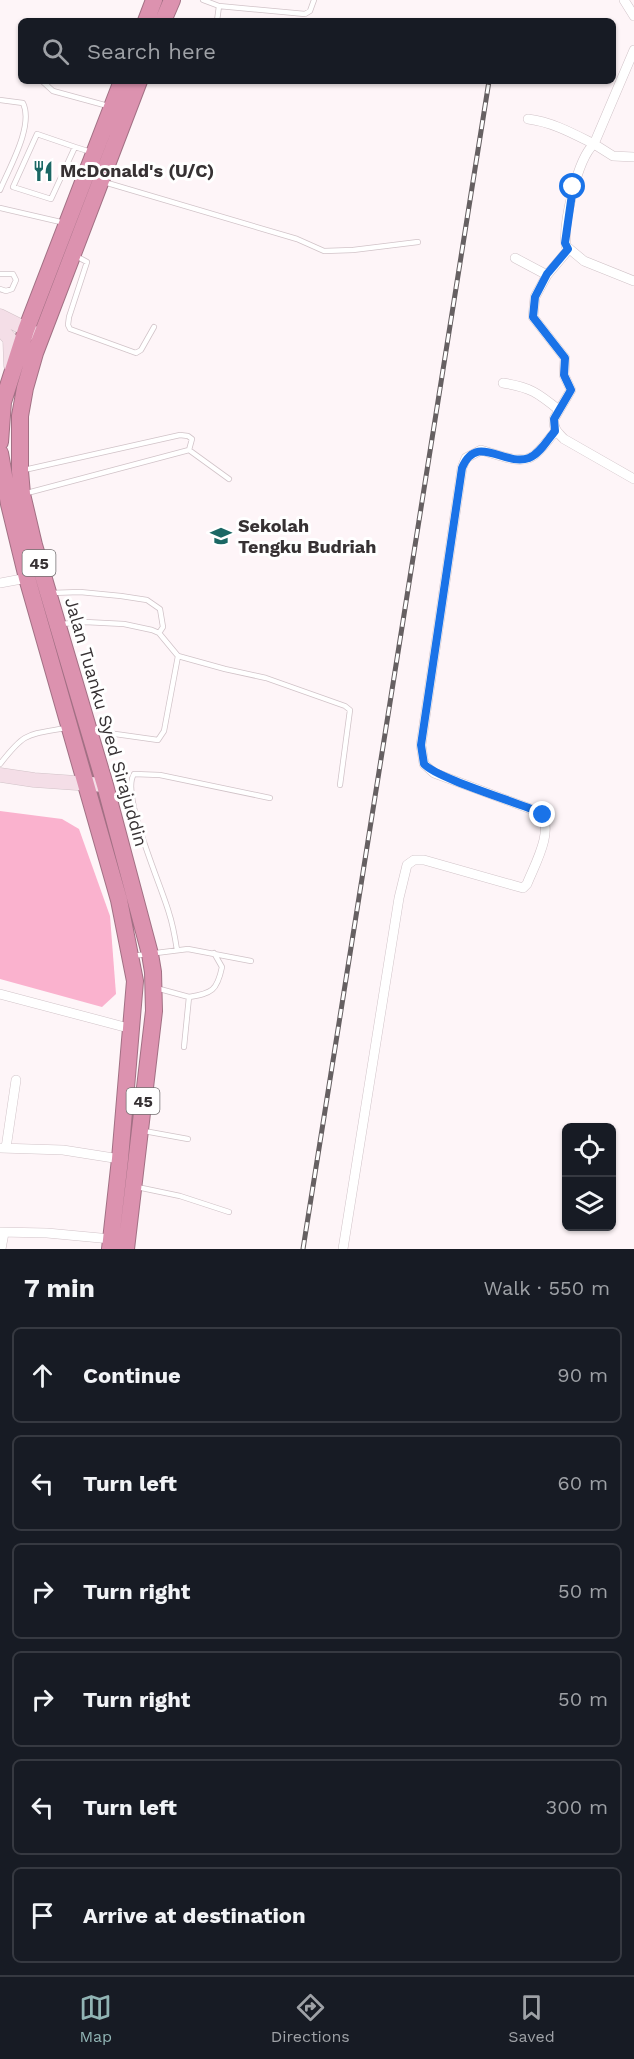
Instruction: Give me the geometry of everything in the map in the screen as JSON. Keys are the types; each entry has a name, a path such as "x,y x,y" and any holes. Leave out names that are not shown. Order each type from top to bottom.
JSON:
{"highway":[{"path":"147,18 154,0"},
{"path":"164,18 172,0"},
{"name":"Jalan Tuanku Syed Sirajuddin","path":"121,84 67,223 34,333 20,416 20,471 22,494 48,593 105,785 153,972 154,1011 126,1249"},
{"name":"Jalan Tuanku Syed Sirajuddin","path":"0,442 3,402 11,374 74,255 138,84"},
{"name":"Jalan Tuanku Syed Sirajuddin","path":"0,453 9,504 27,578 119,900 135,981 120,1159 110,1244"}],"street":[{"path":"624,0 634,16"},
{"path":"634,49 594,144 584,156 573,187 565,243 568,249 584,261 634,281"},
{"path":"528,119 540,120 563,128 613,156 634,158"},
{"path":"568,249 547,274 535,297 533,317 565,358 564,375 571,390 554,419 555,431 564,439 634,479"},
{"path":"515,258 547,274"},
{"path":"0,316 34,333"},
{"path":"0,328 10,339 11,374"},
{"path":"503,383 533,390 559,410"},
{"path":"344,1249 399,898 407,865 414,860 424,860 523,888 527,884 544,840 545,821 539,812 434,773 424,764 421,745 462,468 466,458 481,450 510,458 527,459 541,448 555,431"},
{"path":"1,582 27,578"},
{"path":"0,775 86,785 105,785"},
{"path":"0,994 132,1029"},
{"path":"16,1080 3,1148 63,1150 120,1159"},
{"path":"1,1249 2,1233 47,1233 110,1244"}],"lane":[{"path":"203,0 219,6 305,14 310,11 314,0"},
{"path":"217,18 219,6"},
{"path":"305,14 307,18"},
{"path":"45,84 53,91 111,107"},
{"path":"0,100 23,103 27,119 24,133 0,190"},
{"path":"75,147 51,199 13,187 37,134 94,153"},
{"path":"102,181 297,239 324,251 418,242"},
{"path":"0,208 67,223"},
{"path":"74,255 87,262 69,317 70,329 136,353 141,350 154,327"},
{"path":"0,274 13,274 16,280 12,289 6,291 0,289"},
{"path":"20,471 180,435 192,439 189,450"},
{"path":"189,450 229,479"},
{"path":"22,494 189,450"},
{"path":"48,593 80,592 147,600 160,609 163,627 159,633"},
{"path":"59,625 85,622 124,624 152,630 159,633 178,656 266,678 345,706 350,710 340,785"},
{"path":"89,730 158,740 164,731 178,656"},
{"path":"0,764 17,742 28,735 71,728"},
{"path":"177,950 170,913 142,835 130,791 130,780 134,774 160,775 270,798"},
{"path":"131,956 193,949 251,962"},
{"path":"154,987 189,998 208,994 215,988 222,967 214,953"},
{"path":"184,1047 189,998"},
{"path":"139,1130 188,1139"},
{"path":"134,1187 180,1196 229,1212"}],"shaded area":[{"path":"0,811 62,819 79,829 110,916 116,994 102,1007 0,979"}],"railway":[{"path":"303,1249 489,84"}],"place":[{"name":"McDonald's (U/C)","path":"43,171"},
{"name":"Sekolah Tengku Budriah","path":"221,536"}],"route":[{"path":"543,815 506,798 434,773 424,764 421,745 462,468 466,458 481,450 510,458 527,459 533,456 555,431 554,419 571,390 564,375 565,358 533,317 533,308 535,297 547,274 568,249 565,243 573,187"}]}
